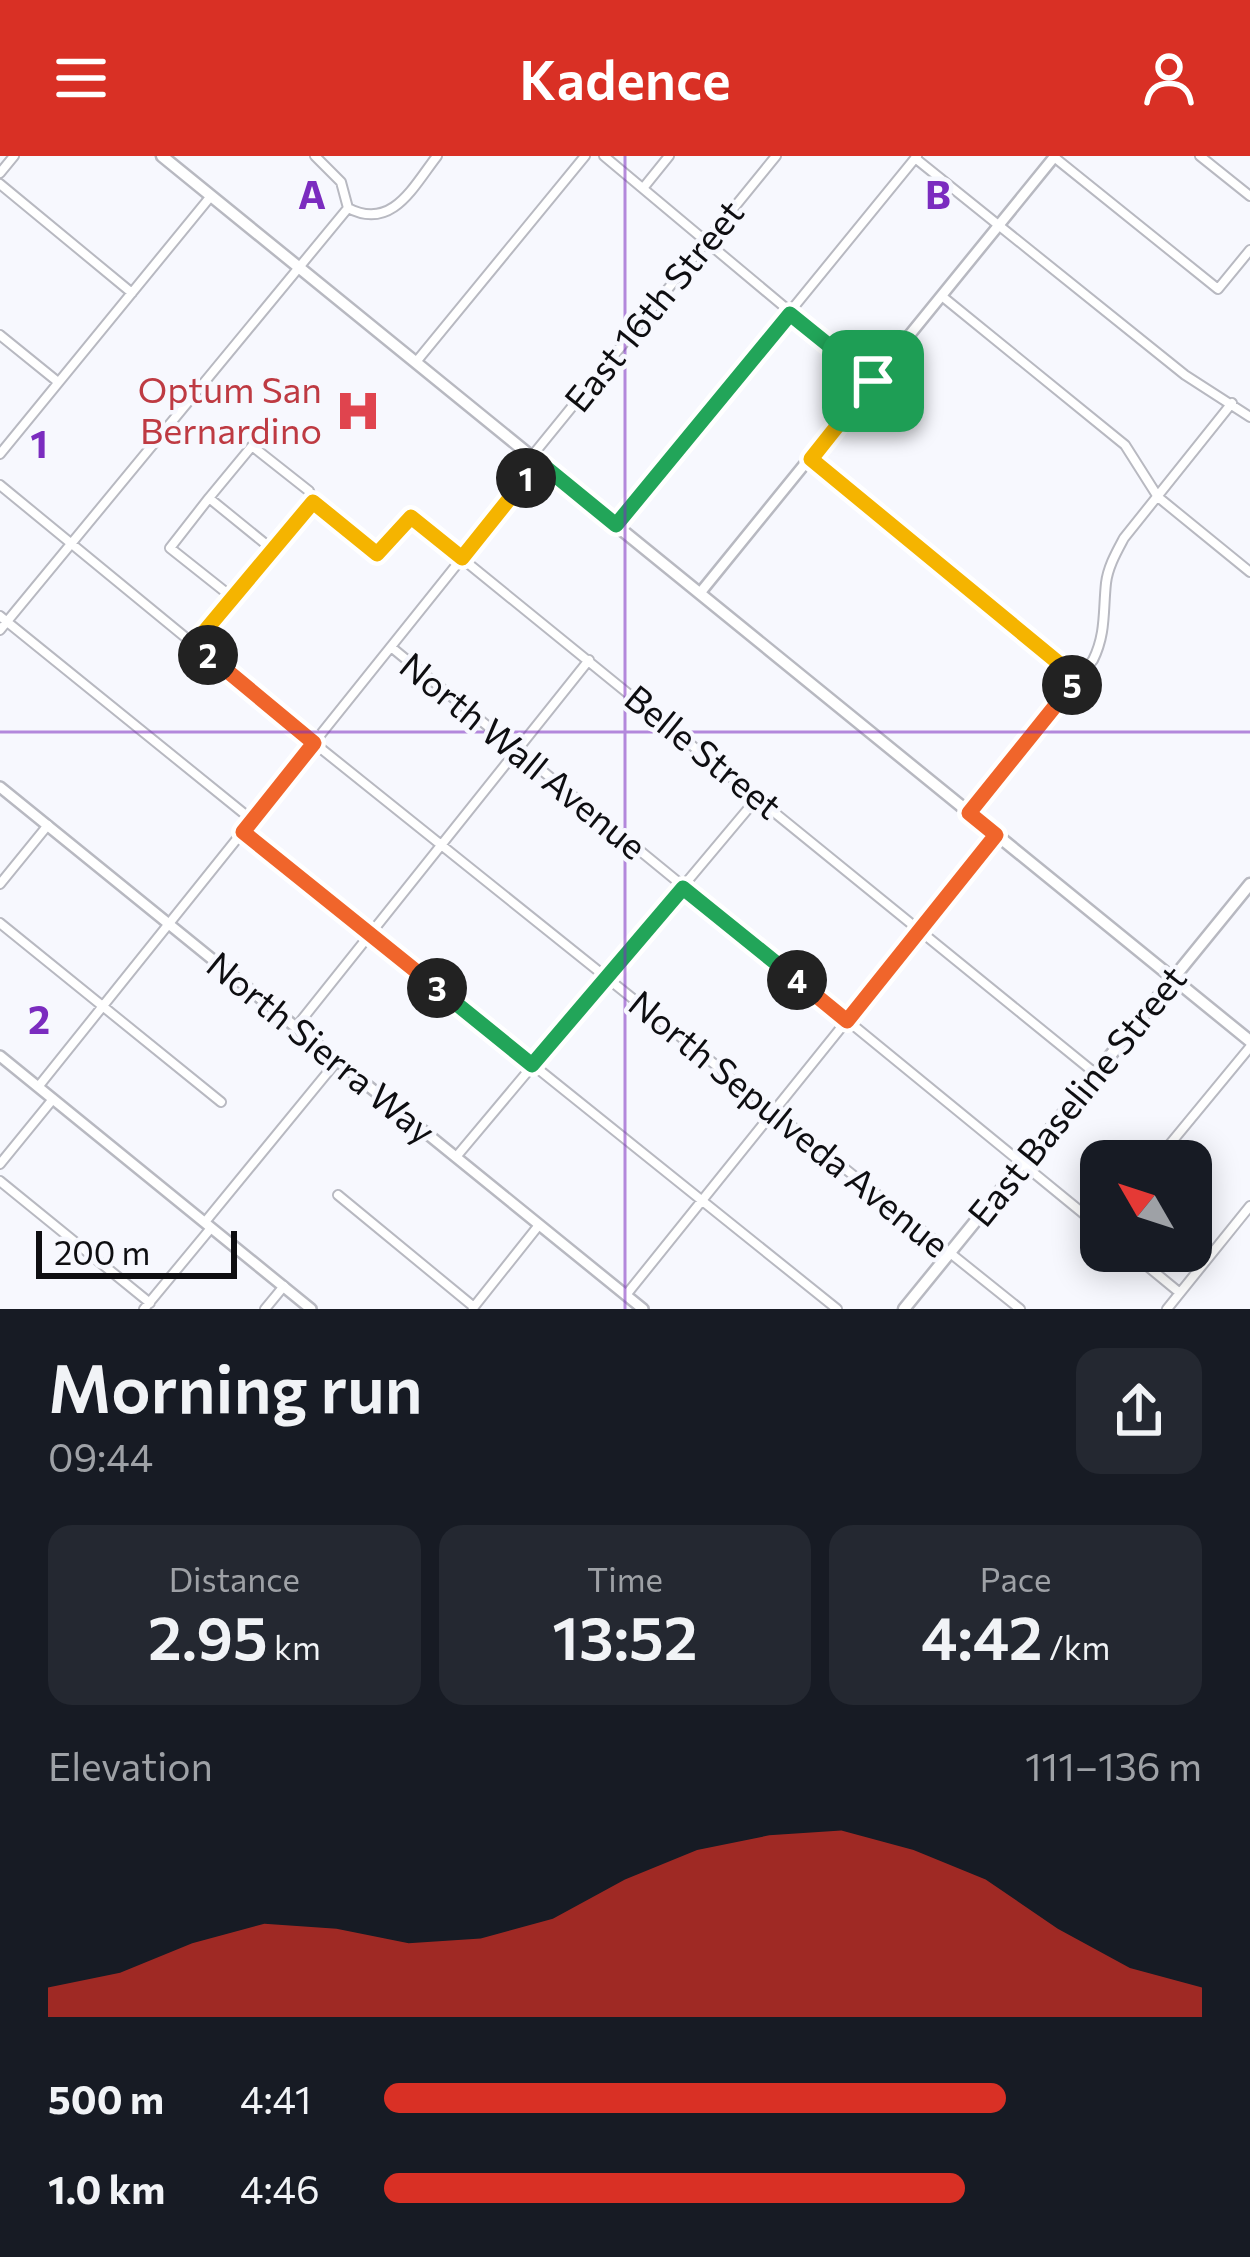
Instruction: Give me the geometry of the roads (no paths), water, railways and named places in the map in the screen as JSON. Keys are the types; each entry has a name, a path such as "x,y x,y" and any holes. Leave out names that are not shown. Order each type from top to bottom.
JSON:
{"main road":[{"path":"162,156 1250,1044"},
{"name":"East Baseline Street","path":"904,1309 1250,884"}],"street":[{"path":"0,173 14,156"},
{"path":"315,156 341,182 347,208"},
{"path":"347,208 378,216 399,204 437,156"},
{"path":"416,362 585,156"},
{"path":"604,156 873,381"},
{"path":"644,187 669,156"},
{"name":"East 16th Street","path":"38,1087 462,558 776,156"},
{"path":"700,593 1054,156 1218,289 1250,250"},
{"path":"1200,156 1250,196"},
{"path":"616,525 915,157 1185,375 1250,418"},
{"path":"0,184 132,293"},
{"path":"0,454 211,196"},
{"path":"252,820 2,622 301,269 347,208"},
{"path":"943,297 1125,446 1139,461 1157,497 1250,572"},
{"path":"0,335 58,382"},
{"path":"969,813 1100,647 1106,580 1114,556 1232,403"},
{"path":"194,644 233,598 313,502 300,484 252,446 170,548 233,598"},
{"path":"811,459 1078,679"},
{"name":"North Sepulveda Avenue","path":"0,485 1020,1309"},
{"path":"209,498 273,550"},
{"name":"Belle Street","path":"313,502 377,554 411,517 1096,1074"},
{"name":"North Wall Avenue","path":"391,647 1080,1211"},
{"path":"296,1027 590,660"},
{"name":"North Sierra Way","path":"0,787 643,1309"},
{"path":"457,1157 758,796"},
{"path":"0,884 48,826"},
{"path":"243,832 836,1309"},
{"path":"615,1309 996,835"},
{"path":"0,923 220,1102"},
{"path":"1173,1140 1250,1044"},
{"path":"0,1056 311,1309"},
{"path":"0,1180 147,1306 338,1060"},
{"path":"0,1164 53,1099"},
{"path":"338,1195 474,1308 539,1225"},
{"path":"1167,1309 1250,1206"},
{"path":"1154,1272 1180,1293"},
{"path":"266,1309 284,1286"}],"place":[{"name":"Optum San Bernardino","path":"358,411"}]}
